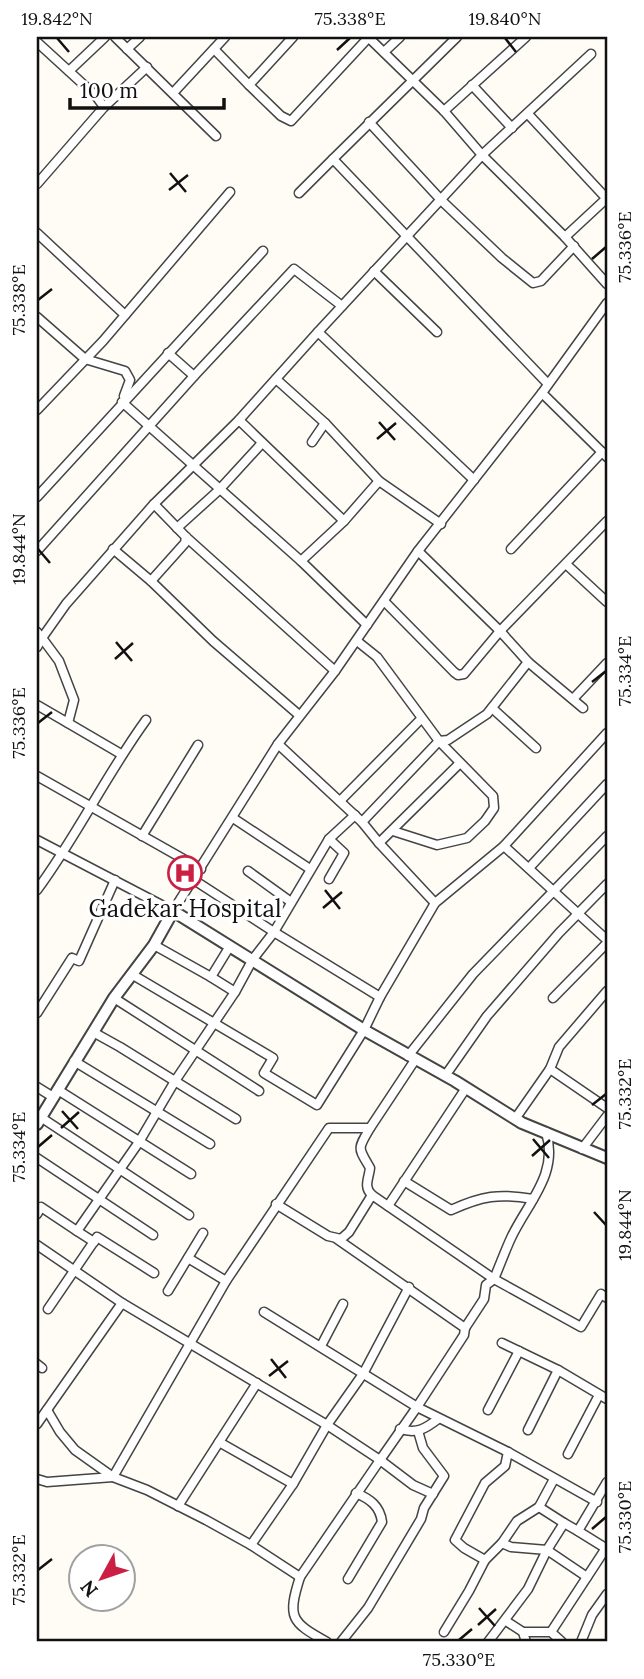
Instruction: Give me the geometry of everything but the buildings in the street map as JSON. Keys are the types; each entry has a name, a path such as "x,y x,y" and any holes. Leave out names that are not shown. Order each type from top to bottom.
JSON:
{"street":[{"path":"69,71 104,37"},
{"path":"115,37 216,136"},
{"path":"127,49 140,37"},
{"path":"173,93 225,37"},
{"path":"249,85 293,37"},
{"path":"214,49 286,121 291,121 369,37 444,111 482,155 574,246 607,284"},
{"path":"384,52 400,37"},
{"path":"299,193 457,37"},
{"path":"444,111 526,37"},
{"path":"37,41 96,96 104,107"},
{"path":"37,647 39,635 153,504 239,420 482,155 591,54"},
{"path":"37,183 104,107 147,67"},
{"path":"472,85 512,128"},
{"path":"528,114 607,198 565,237"},
{"path":"369,122 442,201 502,258 533,283 541,281 574,246"},
{"path":"333,159 548,384"},
{"path":"37,410 40,399 85,359 230,192"},
{"path":"37,233 125,315"},
{"path":"37,497 263,251"},
{"path":"37,551 294,269 342,306"},
{"path":"374,271 437,332"},
{"path":"189,1215 39,1121 114,998 134,975 154,945 278,744 357,641 418,551 548,384 607,303"},
{"path":"37,317 85,359 125,371 130,380 122,402"},
{"path":"318,332 474,480"},
{"path":"168,353 194,376"},
{"path":"276,379 325,422 379,481 441,524"},
{"path":"511,549 605,454 541,393"},
{"path":"122,402 301,561 367,625"},
{"path":"239,420 344,522"},
{"path":"312,442 325,422"},
{"path":"177,528 219,490 262,443"},
{"path":"301,561 344,522 379,481"},
{"path":"153,504 335,671"},
{"path":"384,601 458,675 464,674 500,631 607,521"},
{"path":"151,581 185,543 186,537"},
{"path":"113,549 299,715"},
{"path":"418,551 500,631 528,663 583,708"},
{"path":"566,565 606,597"},
{"path":"39,635 59,661 74,700 68,723"},
{"path":"357,641 377,657 439,741 493,796 494,808 467,838 437,845 393,831"},
{"path":"362,822 439,741 448,740 492,708 528,663"},
{"path":"573,699 607,663"},
{"path":"37,705 121,754"},
{"path":"492,708 536,748"},
{"path":"340,801 421,719"},
{"path":"37,890 63,854 121,754 146,720"},
{"path":"134,975 273,1058 264,1073 317,1105 364,1030 380,997 435,903 504,846 607,733"},
{"path":"278,744 362,822 435,903"},
{"path":"142,836 198,745"},
{"path":"379,843 460,763"},
{"path":"37,776 201,869"},
{"path":"529,868 607,784"},
{"path":"77,1231 139,1143 156,1111 216,1022 253,959 274,932 329,839 355,815"},
{"path":"233,818 310,869"},
{"path":"607,836 473,974 412,1058 360,1145 360,1154 370,1168 366,1185 368,1191 494,1279 581,1327 601,1294 607,1298"},
{"path":"37,839 173,912 515,1119 607,1158"},
{"path":"329,839 344,853 329,879"},
{"path":"504,846 607,941 553,998"},
{"path":"248,871 291,902"},
{"path":"37,1013 72,958 79,961 115,880"},
{"path":"194,880 380,997"},
{"path":"445,1076 487,1016 559,933 607,884"},
{"path":"154,945 235,992"},
{"path":"211,977 230,946"},
{"path":"515,1119 550,1069 559,1047 607,991"},
{"path":"114,998 259,1091"},
{"path":"93,1032 236,1119"},
{"path":"74,1061 210,1144"},
{"path":"550,1069 607,1108"},
{"path":"37,1087 55,1093 191,1174"},
{"path":"388,1206 466,1088"},
{"path":"582,1149 607,1116"},
{"path":"113,1477 226,1281 329,1128 370,1128"},
{"path":"327,1642 304,1630 294,1618 292,1609 300,1577 417,1407 484,1299 486,1285 494,1279 511,1238 547,1175 551,1156 546,1132"},
{"path":"37,1158 153,1235"},
{"path":"404,1181 451,1210 486,1196 509,1195 533,1199"},
{"path":"337,1239 349,1233 372,1195"},
{"path":"276,1204 337,1239 465,1328"},
{"path":"37,1214 41,1207 94,1242"},
{"path":"167,1291 203,1233"},
{"path":"48,1309 97,1237 154,1273"},
{"path":"37,1245 75,1268 122,1303 327,1425 413,1485 433,1494"},
{"path":"188,1258 226,1281"},
{"path":"251,1545 293,1484 327,1425 363,1374 409,1287"},
{"path":"37,1424 122,1303"},
{"path":"321,1346 343,1304"},
{"path":"264,1312 438,1419 508,1452 597,1502"},
{"path":"502,1343 558,1370 603,1397 568,1454"},
{"path":"488,1410 519,1351"},
{"path":"528,1430 558,1370"},
{"path":"178,1506 257,1383"},
{"path":"47,1410 75,1450 113,1477 147,1490 251,1545 300,1577"},
{"path":"400,1429 412,1433 438,1419"},
{"path":"341,1642 368,1608 444,1476 423,1448 418,1431"},
{"path":"219,1442 293,1484"},
{"path":"485,1560 455,1540 485,1483 505,1466 508,1452"},
{"path":"37,1479 47,1482 113,1477"},
{"path":"444,1632 485,1560 502,1543 517,1521 539,1507 554,1479"},
{"path":"578,1531 607,1482"},
{"path":"348,1579 383,1521 382,1515 371,1500 356,1493"},
{"path":"539,1507 607,1548 551,1633"},
{"path":"488,1642 528,1589 564,1523"},
{"path":"502,1543 511,1547 547,1550 587,1577"},
{"path":"581,1642 592,1615 607,1594"},
{"path":"506,1621 523,1632 551,1633 562,1642"},
{"path":"523,1632 526,1642"}],"place":[{"name":"Gadekar Hospital","path":"185,873"}]}
